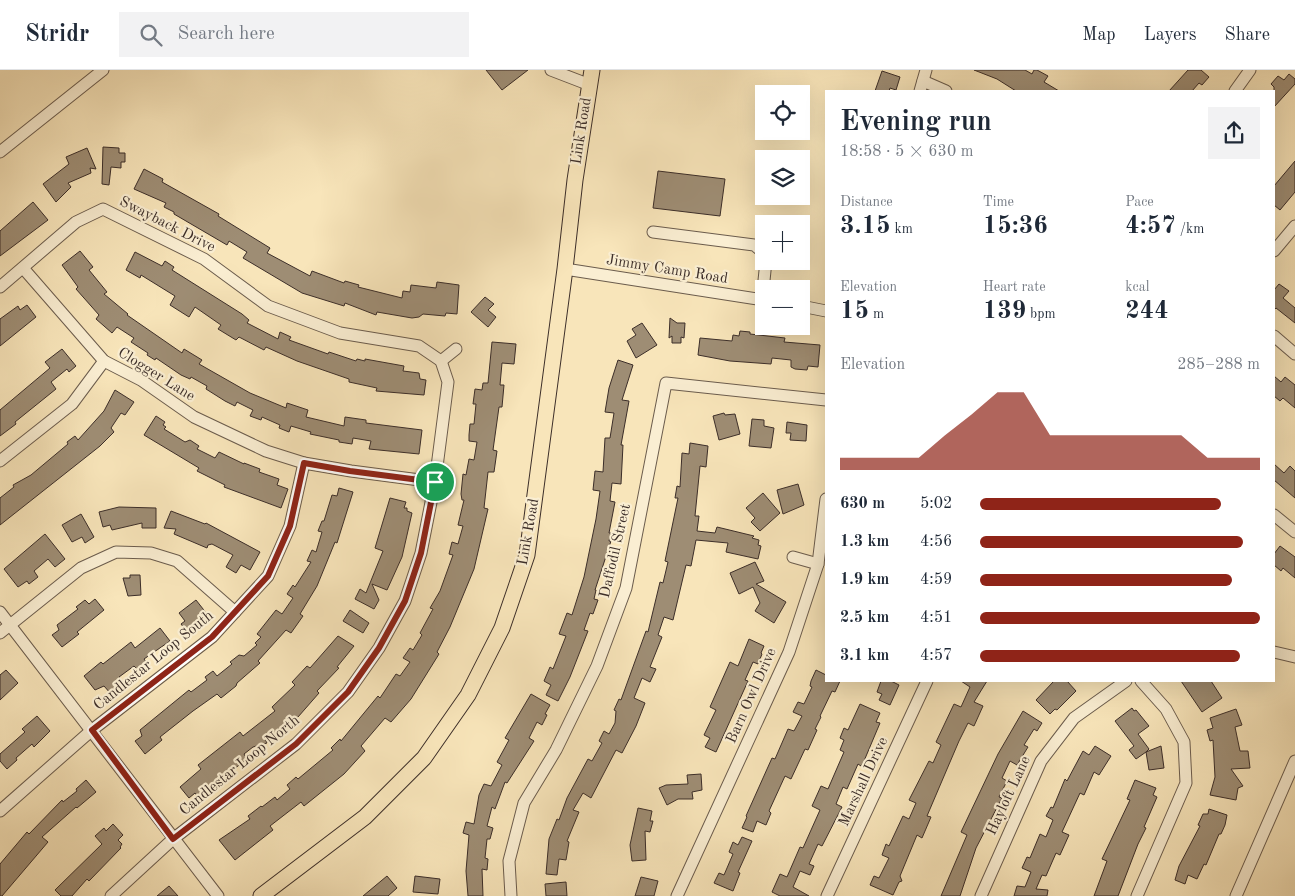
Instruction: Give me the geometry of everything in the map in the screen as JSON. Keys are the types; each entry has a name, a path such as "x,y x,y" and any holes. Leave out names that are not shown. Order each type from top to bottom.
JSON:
{"main road":[{"name":"Link Road","path":"261,896 365,817 424,758 468,695 502,628 527,555 575,180 591,77"}],"street":[{"path":"551,70 591,77"},
{"path":"1236,90 1250,70"},
{"path":"0,152 101,71"},
{"path":"923,81 944,90"},
{"name":"Swayback Drive","path":"23,268 76,222 103,209 204,259 268,306 340,333 419,346 441,362"},
{"path":"1275,250 1295,226"},
{"path":"652,232 755,246"},
{"path":"0,287 23,268"},
{"name":"Clogger Lane","path":"23,268 104,361 141,380 194,417 266,451 304,463"},
{"name":"Jimmy Camp Road","path":"565,269 755,299"},
{"path":"810,308 825,311"},
{"path":"1275,337 1295,354"},
{"path":"304,463 435,482 448,382 441,362 456,349"},
{"path":"0,461 72,404 104,361"},
{"name":"Daffodil Street","path":"511,896 509,862 524,803 556,750 597,666 626,588 666,383 825,400"},
{"name":"Candlestar Loop South","path":"0,811 92,730 212,637 268,576 290,526 304,463"},
{"name":"Candlestar Loop North","path":"111,896 173,839 296,744 348,692 379,648 405,601 421,553 435,482"},
{"name":"Barn Owl Drive","path":"677,896 789,652 818,564 825,507"},
{"path":"1275,516 1295,532"},
{"path":"0,633 81,568 116,552 151,553 177,561 235,612"},
{"path":"793,557 818,564"},
{"path":"0,612 218,896"},
{"path":"1275,652 1295,658"},
{"name":"Marshall Drive","path":"827,896 927,682"},
{"name":"Hayloft Lane","path":"980,896 1041,760 1074,718 1125,682"},
{"path":"1137,896 1186,783 1184,742 1166,709 1142,682"},
{"path":"1236,896 1295,761"}],"building":[{"path":"486,70 528,70 502,90"},
{"path":"974,70 1025,70 1032,74 1034,70 1037,70 1048,76 1044,82 1057,90 1014,90 997,79"},
{"path":"1188,70 1201,70 1209,77 1202,85 1199,83 1193,90 1170,90"},
{"path":"882,71 900,77 896,90 890,88 889,90 875,90"},
{"path":"1289,74 1295,79 1295,84 1275,106 1275,90 1271,84 1278,76 1284,80"},
{"path":"103,147 119,148 119,153 125,153 125,162 121,162 121,168 111,167 109,185 102,184"},
{"path":"87,148 96,169 90,168 91,173 68,183 71,187 56,202 43,184 69,164 66,157"},
{"path":"1295,161 1295,192 1280,210 1275,206 1275,185"},
{"path":"144,169 163,179 162,182 219,214 218,216 270,248 267,253 310,276 312,271 344,283 345,281 359,285 358,287 402,298 403,291 410,292 411,285 436,288 437,282 459,285 457,314 446,313 445,316 423,314 412,318 377,312 376,315 345,303 344,306 302,293 243,258 247,252 229,241 227,245 174,214 174,212 164,207 166,203 134,189"},
{"path":"658,171 725,179 720,216 653,208"},
{"path":"33,202 48,220 0,256 0,231"},
{"path":"80,251 93,267 89,270 107,292 104,294 127,315 182,353 184,349 202,360 199,364 250,393 286,408 287,403 308,410 306,417 344,426 345,417 366,420 366,423 422,430 419,454 369,449 371,441 353,438 352,444 339,442 339,440 310,434 311,432 291,426 289,432 279,428 280,425 262,417 261,420 250,416 253,410 237,402 235,406 225,401 206,389 207,386 191,377 190,379 181,375 156,358 155,360 131,342 134,338 117,327 112,333 96,319 99,315 76,289 78,287 62,265"},
{"path":"135,252 162,266 165,261 174,267 172,270 242,314 249,320 247,323 278,339 280,332 291,337 289,340 328,354 329,352 356,361 357,359 365,361 365,359 404,366 403,371 419,373 420,379 426,380 424,395 376,391 377,388 349,382 349,379 297,361 266,347 264,350 239,337 236,340 218,329 221,325 195,307 189,317 170,305 175,296 141,275 140,278 126,270"},
{"path":"1279,284 1289,291 1283,298 1295,308 1295,323 1275,309 1275,289"},
{"path":"485,297 494,304 488,310 496,317 488,327 471,312"},
{"path":"27,305 36,317 0,346 0,319 18,306 20,310"},
{"path":"670,318 677,323 685,323 684,338 681,337 681,343 672,343 672,336 669,338"},
{"path":"642,323 657,345 636,358 627,341 636,335 632,329"},
{"path":"740,331 750,332 750,334 755,335 785,338 784,342 820,345 818,367 808,366 807,370 795,369 791,367 791,360 772,358 771,364 730,361 698,355 700,338 732,341 733,335 739,336"},
{"path":"492,342 516,344 514,364 502,363 500,385 504,385 502,407 499,407 493,450 497,451 494,472 488,472 484,508 488,509 474,569 450,627 437,652 439,654 411,699 391,722 385,718 361,746 365,751 344,774 304,806 301,802 270,826 273,830 235,860 219,840 250,819 248,816 261,806 275,797 277,800 290,789 287,785 296,777 298,779 333,750 331,748 340,739 341,741 378,696 380,698 396,674 400,676 410,662 403,658 410,648 413,650 422,635 420,633 433,609 430,608 440,591 453,555 449,554 452,542 458,544 463,526 458,525 464,500 462,500 461,494 463,474 466,475 469,459 474,460 477,442 469,441 470,424 474,424 476,404 473,404 475,389 482,390 483,383 488,383"},
{"path":"62,349 76,366 69,372 67,369 51,382 56,389 0,436 0,410 50,368 45,362"},
{"path":"618,360 633,365 622,400 629,401 621,445 623,445 621,484 612,483 610,501 615,502 609,533 611,533 609,541 611,541 595,590 594,599 598,600 593,614 590,613 584,630 588,631 570,677 558,701 546,695 551,685 544,681 550,667 553,669 566,636 559,634 567,613 572,615 584,577 600,491 593,490 595,471 603,472 605,438 610,438 614,413 605,412 609,388"},
{"path":"1275,377 1281,382 1285,377 1295,385 1295,408 1283,398 1280,401 1275,397"},
{"path":"115,390 134,402 125,415 121,413 111,428 114,432 100,446 0,525 0,498 14,487 13,485 31,475 75,436 78,440 104,411"},
{"path":"724,413 725,415 735,414 740,434 719,440 713,416"},
{"path":"156,416 165,422 163,425 166,427 164,429 185,442 190,440 199,446 197,449 215,458 219,452 244,464 260,469 259,472 279,479 277,485 288,489 281,508 224,487 225,485 197,471 199,468 144,435"},
{"path":"752,419 764,420 764,426 774,428 771,448 749,446"},
{"path":"787,422 807,425 806,441 790,440 791,433 786,433"},
{"path":"690,443 708,446 706,467 700,466 695,516 699,516 697,531 715,533 717,527 754,536 752,538 759,540 758,545 761,546 758,559 726,552 728,543 696,540 691,566 686,565 673,620 664,617 658,635 662,637 650,667 656,669 650,682 642,678 634,698 645,703 636,726 622,753 616,750 591,798 583,793 573,810 579,812 567,841 569,842 566,860 559,859 557,875 546,874 549,839 557,819 559,820 567,798 588,759 592,761 602,743 599,741 604,731 609,734 615,723 616,711 614,710 619,699 621,700 646,631 648,632 660,582 663,583 668,562 665,561 678,498 675,498 677,486 680,487 682,453 689,454"},
{"path":"1275,465 1284,473 1290,466 1295,471 1295,498 1275,481"},
{"path":"798,484 804,505 783,514 777,490"},
{"path":"339,488 353,492 337,543 335,542 317,586 300,614 303,616 291,633 286,630 258,661 260,663 236,686 221,698 217,694 193,711 160,737 162,740 145,754 135,741 142,736 140,730 189,690 191,692 207,680 205,677 213,671 217,676 232,664 230,662 239,655 244,656 257,645 255,643 261,637 257,634 276,610 282,614 293,598 287,594 293,585 295,587 311,562 307,561 312,550 316,552 322,532 318,531 322,521 324,521 332,495 337,496"},
{"path":"763,493 780,513 760,531 751,522 755,518 746,508"},
{"path":"390,498 406,502 404,508 407,508 407,511 412,513 402,557 387,590 372,584 379,600 374,609 355,599 360,589 366,593 383,551 375,548"},
{"path":"119,507 156,508 156,528 142,528 142,523 112,530 110,525 103,527 99,512"},
{"path":"171,511 206,523 260,552 250,570 241,565 236,573 226,567 233,555 212,544 208,545 207,548 174,534 176,529 164,528"},
{"path":"81,514 94,537 85,543 82,537 72,542 62,525"},
{"path":"45,534 65,559 55,567 48,559 34,571 38,577 29,584 27,581 18,587 4,569"},
{"path":"1280,546 1295,557 1295,578 1283,568 1281,571 1275,566 1275,553"},
{"path":"755,562 764,581 756,584 786,602 774,623 755,611 760,603 753,587 739,594 730,573"},
{"path":"130,575 140,575 141,595 128,596 123,578 130,578"},
{"path":"95,599 104,610 62,647 52,635 59,630 57,625 78,609 76,607 85,600 89,604"},
{"path":"196,600 207,614 199,621 201,623 188,633 181,624 185,621 179,613"},
{"path":"350,610 369,623 363,633 343,621"},
{"path":"160,628 170,641 144,659 147,663 138,670 134,666 119,677 124,683 111,694 104,686 95,690 84,676 131,642 135,648"},
{"path":"338,636 354,646 337,667 339,668 317,691 319,693 298,717 289,726 286,723 265,739 267,743 253,747 244,754 247,759 198,797 195,793 189,798 180,787 201,769 198,765 240,732 243,736 275,711 272,707 295,685 292,682 307,666 310,668"},
{"path":"749,639 764,646 762,654 758,664 753,662 745,680 748,681 716,752 705,747 710,738 704,735 716,710 710,707 730,662 738,666"},
{"path":"6,670 18,683 0,700 0,675"},
{"path":"816,670 825,674 825,682 840,682 835,692 832,691 820,716 815,729 817,730 808,750 805,749 791,779 785,776 769,811 771,813 766,825 757,821 753,832 742,828 772,758 775,759 788,729 794,731 802,716 793,712 798,702 804,704 812,687 810,686"},
{"path":"881,682 893,682 899,685 890,705 879,700 882,694 877,692"},
{"path":"962,682 986,682 974,702 983,706 974,726 968,723 959,741 927,816 931,817 922,838 917,835 900,876 902,881 899,882 893,895 870,885 874,876 879,878 889,858 882,855 886,844 889,846 903,816 909,819 916,803 909,800 929,761 933,763 941,745 936,742 954,704 961,707 970,687"},
{"path":"1053,682 1068,682 1076,691 1057,710 1055,709 1050,714 1036,700"},
{"path":"1182,682 1212,682 1222,698 1202,712"},
{"path":"531,694 550,705 545,714 547,715 542,725 537,722 529,738 534,741 507,783 505,782 495,809 492,807 487,826 493,828 490,839 487,839 485,858 488,859 487,870 482,869 483,896 468,896 466,871 469,835 463,833 466,822 474,824 479,795 484,784 491,786 502,765 497,762 509,740 505,738"},
{"path":"860,704 880,713 876,722 880,723 864,761 861,766 858,764 847,789 843,787 836,804 842,807 822,846 818,844 809,864 814,866 810,875 800,871 793,887 809,896 780,896 772,892 780,874 787,877 800,847 803,848 820,810 812,806 821,786 828,789 844,752 840,750 844,740 840,738 844,728 848,730"},
{"path":"1132,708 1134,711 1136,710 1149,726 1138,734 1149,749 1136,759 1129,750 1134,746 1115,721"},
{"path":"1236,709 1242,725 1235,727 1240,751 1248,751 1250,768 1231,769 1243,786 1238,788 1236,800 1210,795 1215,777 1213,740 1210,741 1207,730 1213,728 1210,718"},
{"path":"1023,711 1042,723 1037,731 1034,729 1024,745 1028,747 1017,765 1010,761 1002,778 1007,781 999,797 1002,798 976,848 960,896 941,896 967,835 961,832 998,754"},
{"path":"37,716 50,731 34,747 32,744 16,758 17,760 7,769 0,761 0,754 25,732 22,729"},
{"path":"1095,746 1111,756 1099,775 1094,772 1084,795 1080,793 1062,832 1069,835 1060,855 1056,853 1046,876 1042,875 1036,889 1048,890 1047,896 1014,896 1017,886 1025,887 1031,872 1022,868 1027,857 1030,858 1040,834 1046,837 1053,820 1046,816 1051,807 1053,808 1065,779 1067,781 1083,751 1089,755"},
{"path":"1161,746 1164,768 1149,770 1146,752"},
{"path":"701,774 702,790 692,792 693,799 678,799 667,805 659,788 666,785 688,784 687,775"},
{"path":"86,780 96,792 42,837 48,842 0,896 0,864 27,832 29,834 62,800 63,802 77,791 76,789"},
{"path":"1135,780 1156,788 1153,795 1157,797 1118,896 1094,896 1107,861 1102,859 1130,800 1127,799"},
{"path":"638,808 652,811 650,821 653,821 650,832 645,831 646,860 632,861 630,845"},
{"path":"1209,809 1227,815 1225,825 1221,834 1219,834 1206,865 1204,864 1197,879 1188,875 1185,884 1175,880 1179,866 1200,826 1198,825 1203,814 1208,814"},
{"path":"113,824 123,835 118,840 122,844 121,848 89,881 87,879 72,896 61,896 55,890 102,844 95,836 104,828 106,831"},
{"path":"742,837 752,841 738,872 740,873 733,891 714,883 719,873 724,875 733,854 729,852 733,842 738,845"},
{"path":"387,876 397,888 388,896 363,896"},
{"path":"415,876 440,879 438,894 413,892"},
{"path":"641,877 658,881 654,896 635,896"},
{"path":"566,882 567,896 546,896 545,884"},
{"path":"169,886 178,896 157,896"}],"route":[{"path":"304,463 435,482 421,553 405,601 379,648 348,692 296,744 173,839 92,730 212,637 268,576 290,526 304,463"}]}
